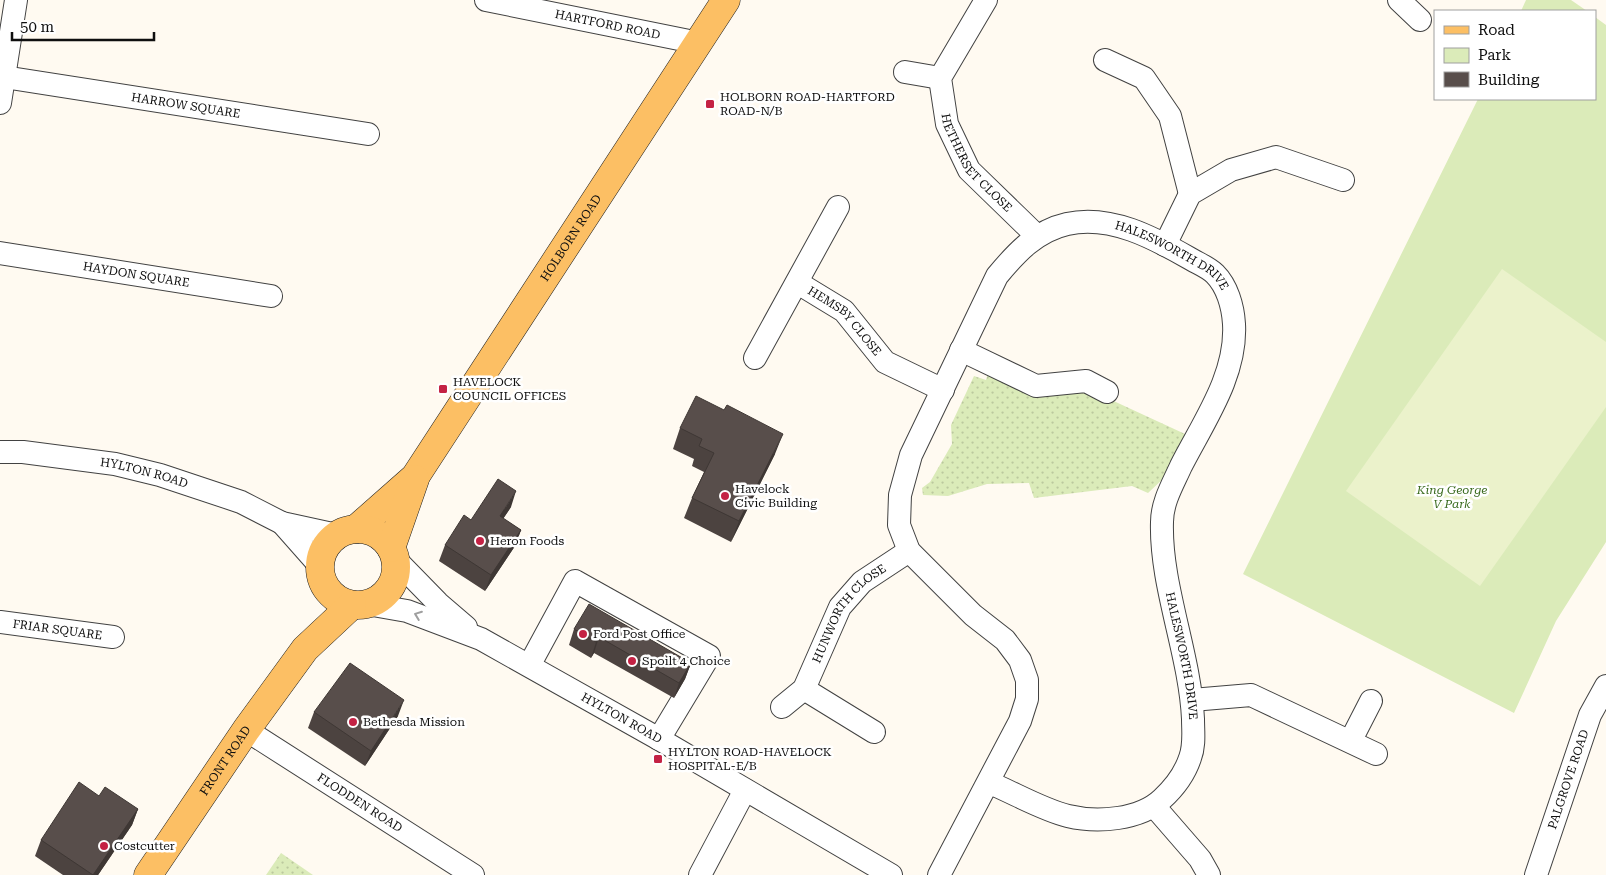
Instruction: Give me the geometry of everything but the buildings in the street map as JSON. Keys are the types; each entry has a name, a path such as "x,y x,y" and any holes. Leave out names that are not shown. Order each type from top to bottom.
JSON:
{"main road":[{"name":"HOLBORN ROAD","path":"393,554 415,477 726,0"},
{"name":"HOLBORN ROAD","path":"346,532 415,477"},
{"path":"370,531 382,538 393,554 396,574 390,588 380,598 359,605 336,598 322,576 322,554 328,544 346,532 370,531"},
{"name":"FRONT ROAD","path":"305,649 322,576"},
{"name":"FRONT ROAD","path":"148,875 246,730 305,649 359,605"}],"street":[{"path":"0,103 16,0"},
{"name":"HARTFORD ROAD","path":"486,0 699,43"},
{"path":"905,72 940,78 986,0"},
{"path":"1399,0 1420,20"},
{"path":"1105,60 1144,78 1170,116 1190,194"},
{"name":"HARROW SQUARE","path":"4,77 368,134"},
{"name":"HETHERSET CLOSE","path":"940,78 947,124 969,170 1037,236"},
{"path":"1165,245 1190,194 1231,170 1276,157 1343,180"},
{"name":"HEMSBY CLOSE","path":"755,358 798,283 838,207"},
{"name":"HALESWORTH DRIVE","path":"939,875 990,783 1020,722 1027,699 1027,680 1020,660 1005,640 973,615 909,551 899,525 900,495 911,455 997,276 1013,257 1037,236 1068,224 1102,223 1129,229 1165,245 1214,273 1230,296 1234,322 1233,356 1224,381 1168,492 1162,520 1163,551 1192,700 1194,743 1190,759 1173,788 1154,806 1124,817 1095,819 1067,816 990,783"},
{"name":"HAYDON SQUARE","path":"0,253 271,296"},
{"name":"HEMSBY CLOSE","path":"798,283 844,311 885,362 943,390"},
{"path":"961,350 1036,386 1086,381 1107,392"},
{"name":"HYLTON ROAD","path":"0,452 23,452 115,464 160,474 241,502 282,523 346,532"},
{"name":"HYLTON ROAD","path":"282,523 322,576"},
{"name":"HUNWORTH CLOSE","path":"782,707 804,689 840,607 862,582 909,551"},
{"name":"HYLTON ROAD","path":"393,554 438,603 480,639"},
{"path":"530,664 575,581 709,656 659,739"},
{"name":"HYLTON ROAD","path":"359,605 407,611 480,639 530,664 891,875"},
{"name":"FRIAR SQUARE","path":"0,622 113,637"},
{"name":"PALGROVE ROAD","path":"1536,875 1587,724 1606,686"},
{"path":"804,689 874,732"},
{"path":"1192,700 1251,695 1351,740 1376,754"},
{"path":"1351,740 1371,701"},
{"name":"FLODDEN ROAD","path":"246,730 473,875"},
{"path":"700,875 745,790"},
{"path":"1154,806 1200,859 1209,875"}],"green space":[{"path":"1526,0 1571,0 1586,10 1521,10"},
{"name":"King George V Park","path":"1596,18 1606,25 1606,542 1556,621 1514,713 1243,574 1478,100 1596,100"},
{"path":"1502,269 1606,342 1606,407 1480,586 1346,491"},
{"path":"989,370 1092,391 1185,434 1164,478 1148,493 1132,486 1034,498 1029,483 987,484 948,496 923,495 922,488 930,482 952,444 951,425 974,376 986,380"},
{"path":"281,853 313,875 266,875"}],"place":[{"name":"HOLBORN ROAD-HARTFORD ROAD-N/B","path":"710,104"},
{"name":"HAVELOCK COUNCIL OFFICES","path":"443,389"},
{"name":"Havelock Civic Building","path":"725,496"},
{"name":"Heron Foods","path":"480,541"},
{"name":"Ford Post Office","path":"583,634"},
{"name":"Spoilt 4 Choice","path":"632,661"},
{"name":"Bethesda Mission","path":"353,722"},
{"name":"HYLTON ROAD-HAVELOCK HOSPITAL-E/B","path":"658,759"},
{"name":"Costcutter","path":"104,846"}]}
